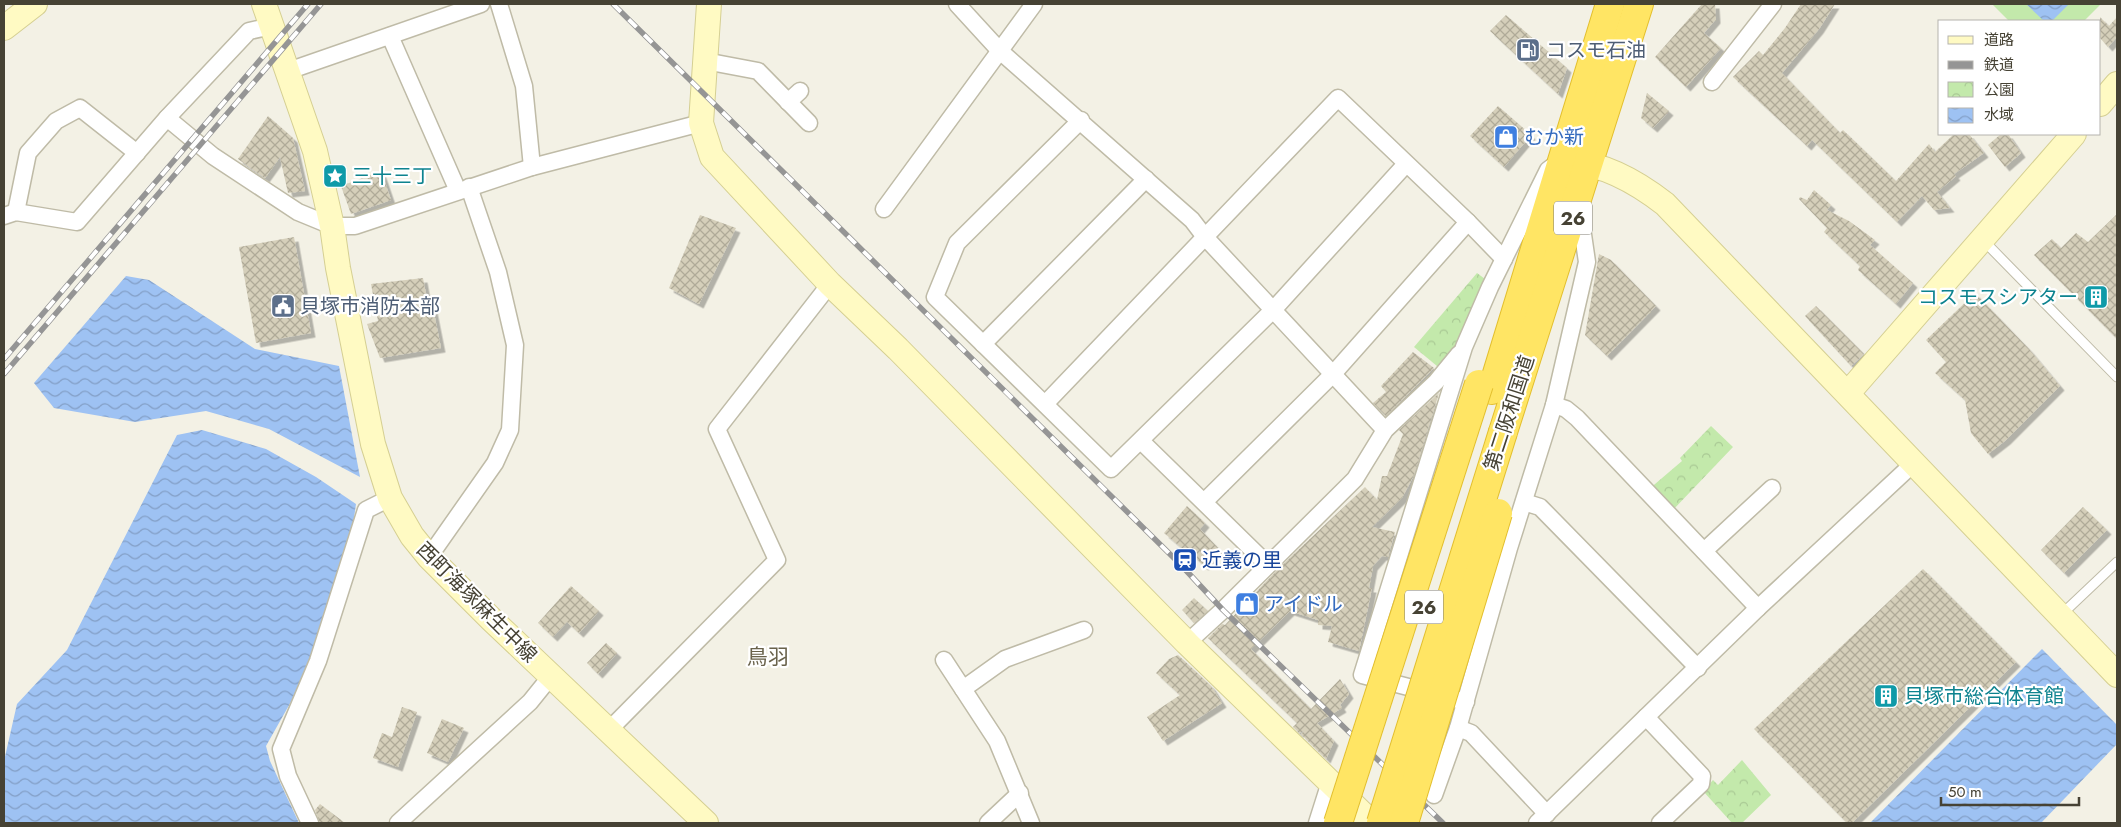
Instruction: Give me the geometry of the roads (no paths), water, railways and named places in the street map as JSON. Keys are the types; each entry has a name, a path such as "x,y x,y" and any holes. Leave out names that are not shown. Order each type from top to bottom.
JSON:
{"highway":[{"name":"第二阪和国道","path":"1356,823 1486,387 1526,281 1610,4"},
{"name":"第二阪和国道","path":"1381,823 1512,433 1526,361 1578,202 1639,4"},
{"path":"1338,823 1486,387"},
{"path":"1404,823 1512,433"}],"street":[{"path":"4,28 35,4"},
{"path":"288,71 481,4"},
{"path":"499,4 524,86 532,167"},
{"path":"709,4 701,123 712,157 830,284 898,349 1187,643 1372,823"},
{"path":"958,4 1000,51 1081,120 1192,220 1204,237 1385,430"},
{"path":"884,209 1034,4"},
{"path":"1712,82 1773,4"},
{"path":"137,153 80,108 56,121 28,154 10,214 77,222 137,153 167,118 249,31 268,15"},
{"name":"西町海塚麻生中線","path":"268,15 315,151 332,226 338,268 373,444 390,498 412,536 429,557 608,731 706,823"},
{"path":"390,36 464,189 498,272 515,345 510,430 495,462 429,557"},
{"path":"705,61 758,71 794,97 809,123"},
{"path":"2101,103 2117,84"},
{"path":"1045,404 1338,98 1504,259"},
{"path":"167,118 213,156 261,188 298,212 332,226 355,226 532,167 701,123"},
{"path":"1081,120 957,243 935,297 1111,469 1273,310 1406,164"},
{"path":"1848,393 2073,135"},
{"path":"1466,702 1362,675 1464,347 1504,259 1548,170 1563,161 1590,163 1644,188 1665,204 2117,676"},
{"path":"984,344 1146,179"},
{"path":"1434,795 1466,702 1554,405 1587,262 1578,202"},
{"path":"1204,502 1333,374 1468,222"},
{"path":"608,731 777,560 717,429 830,284"},
{"path":"1187,643 1354,478 1385,430 1436,382 1464,347"},
{"path":"1554,405 1566,409 1577,418 1758,608"},
{"path":"1141,441 1268,565"},
{"path":"1458,728 1471,733 1542,818 1758,608 1914,463"},
{"path":"1704,551 1772,488"},
{"path":"310,823 288,776 281,749 318,661 366,510 390,498"},
{"path":"1524,502 1540,507 1698,668"},
{"path":"963,689 1005,659 1084,630"},
{"path":"944,660 997,741 1031,823"},
{"path":"398,823 530,702 551,676"},
{"path":"1646,717 1702,776 1701,784 1660,823"},
{"path":"1317,823 1330,782"},
{"path":"988,823 1020,793"}],"lane":[{"path":"1982,239 2117,377"},
{"path":"2060,616 2117,562"}],"water":[{"path":"2026,4 2069,4 2053,20 2043,20"},
{"path":"126,276 149,280 255,349 339,366 360,477 269,429 206,411 135,422 54,408 34,383"},
{"path":"202,430 266,449 316,477 356,504 351,539 310,668 266,746 270,761 299,823 4,823 4,761 17,704 67,650 177,435"},
{"path":"2042,649 2117,725 2117,744 2041,823 1870,823"}],"railway":[{"path":"4,359 308,4"},
{"path":"4,374 321,4"},
{"path":"613,4 1180,564 1223,610 1443,823"}],"place":[{"name":"コスモ石油","path":"1528,50"},
{"name":"むか新","path":"1506,137"},
{"name":"三十三丁","path":"335,176"},
{"name":"コスモスシアター","path":"2096,297"},
{"name":"貝塚市消防本部","path":"283,306"},
{"name":"近義の里","path":"1185,560"},
{"name":"アイドル","path":"1247,604"},
{"name":"貝塚市総合体育館","path":"1886,696"}],"district":[{"name":"鳥羽","path":"768,657"}]}
